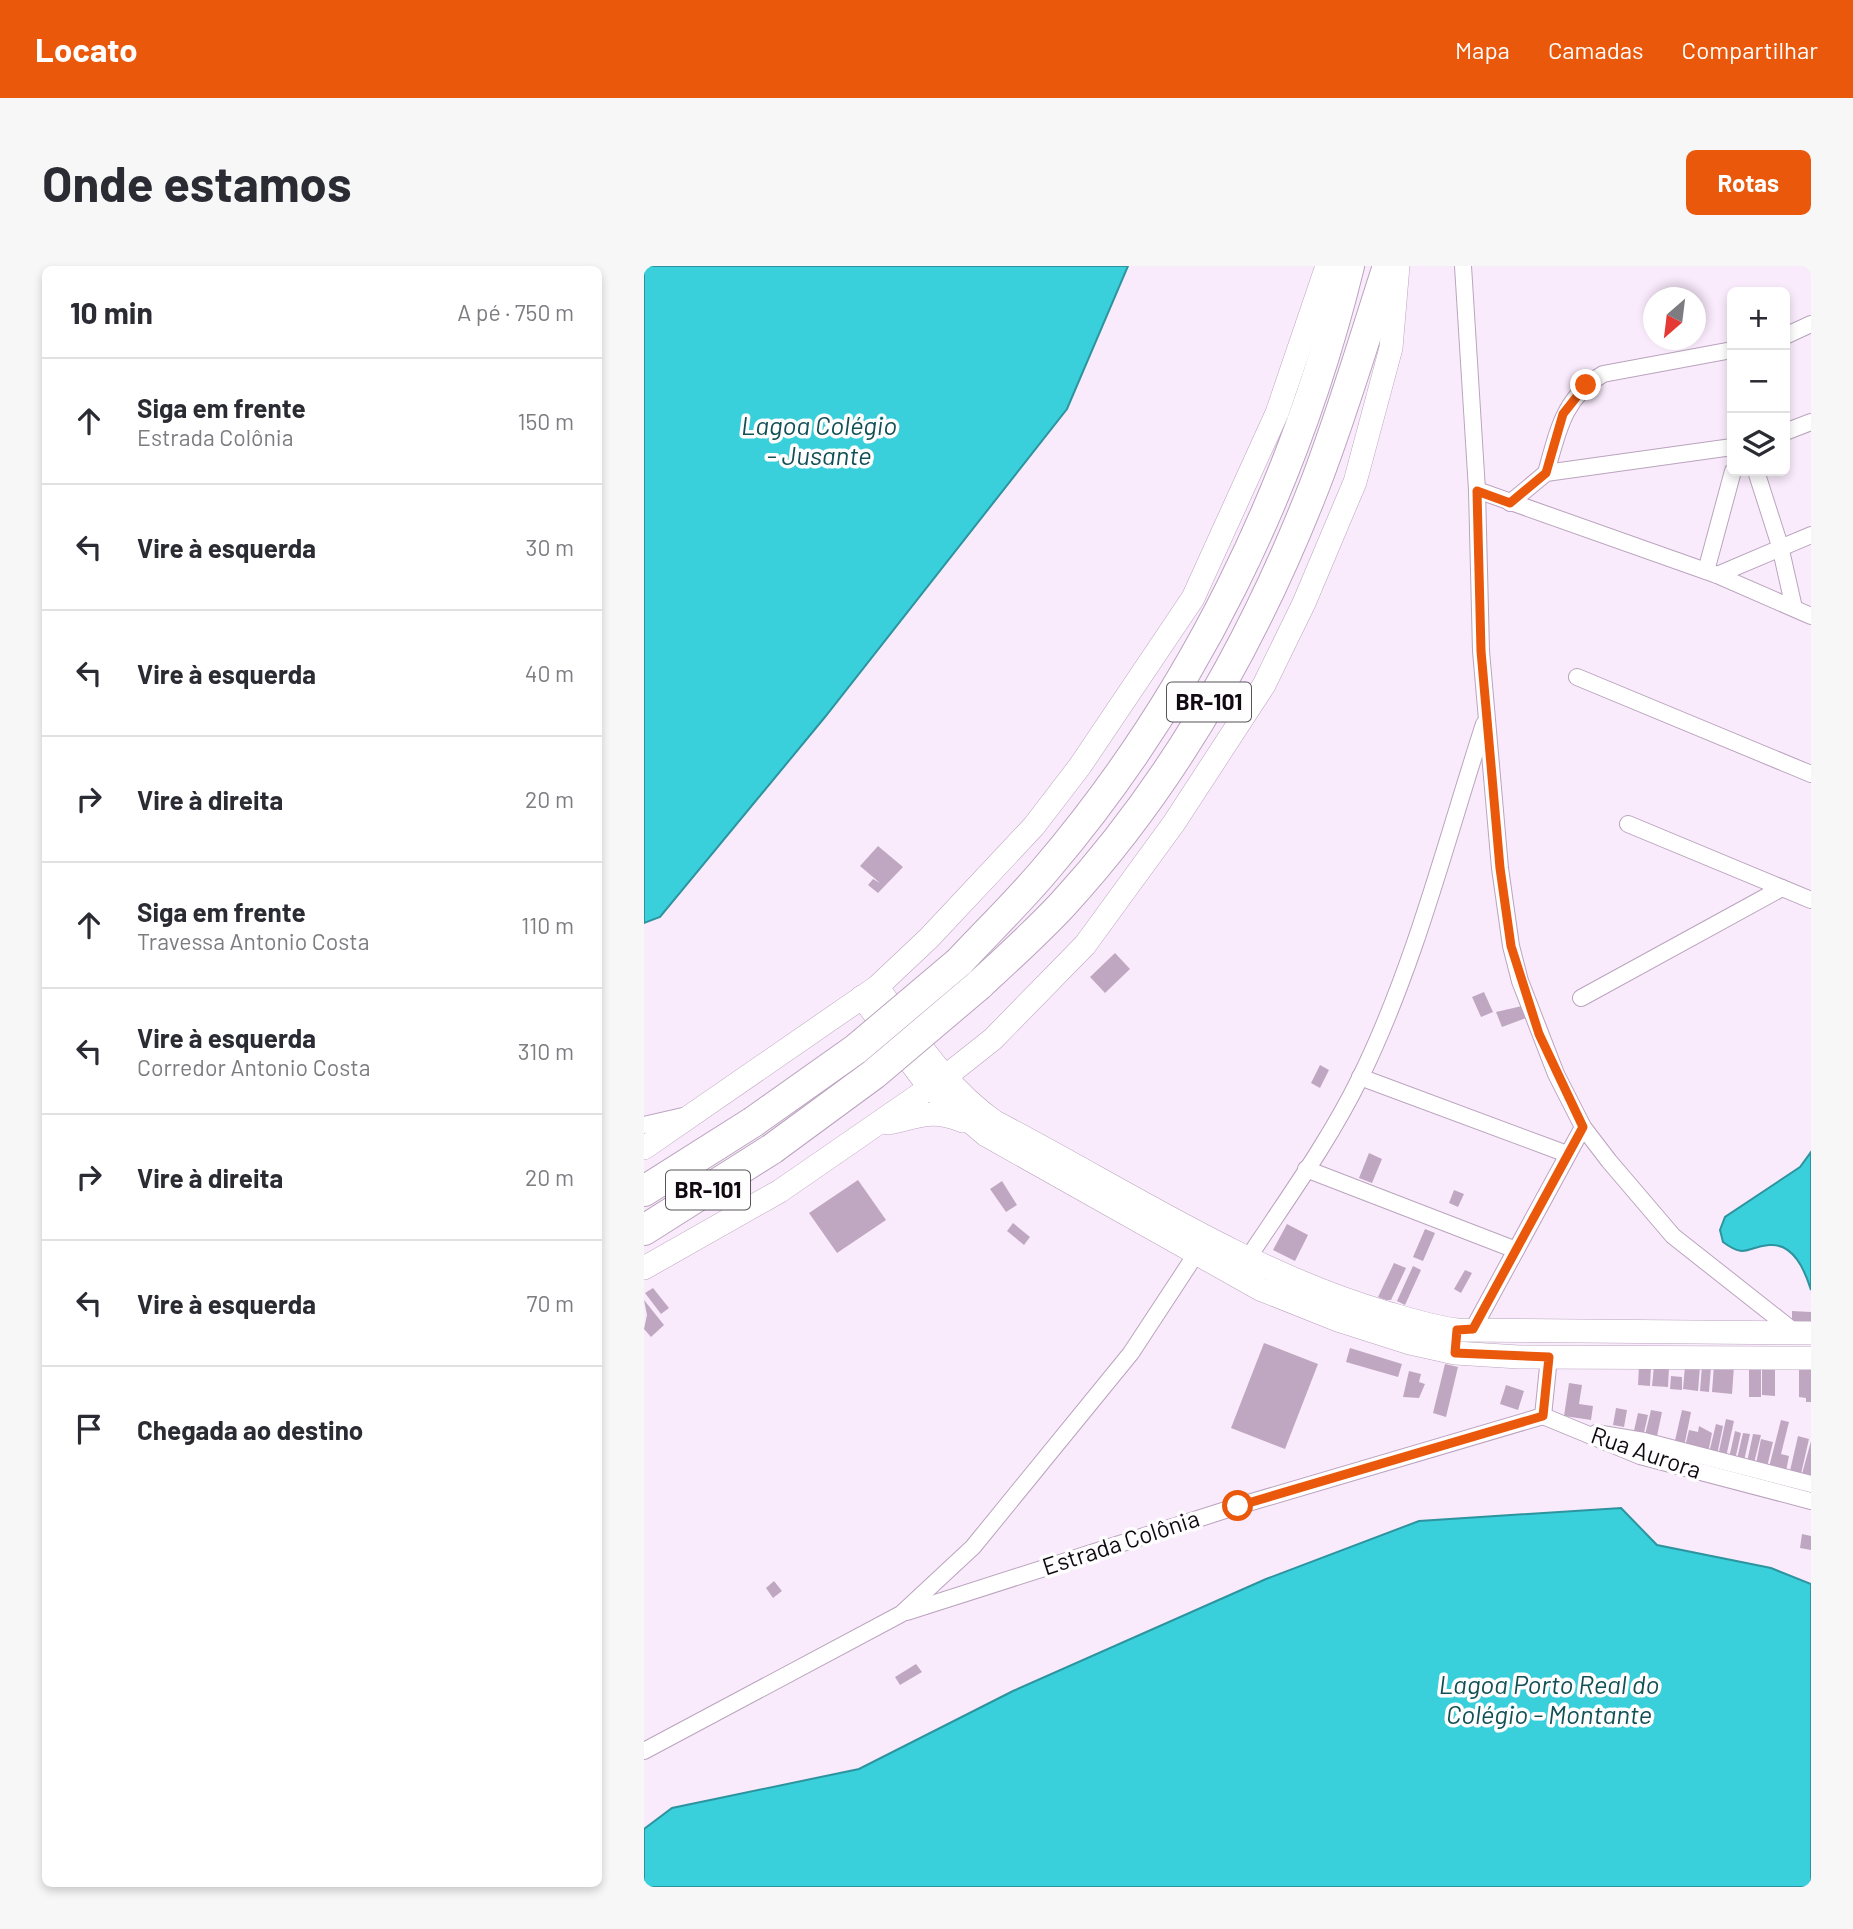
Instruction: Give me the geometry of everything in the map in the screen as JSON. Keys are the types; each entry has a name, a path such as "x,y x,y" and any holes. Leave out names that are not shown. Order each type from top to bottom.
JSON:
{"highway":[{"name":"BR-101","path":"644,1191 754,1122 856,1049 958,962 1065,846 1180,683 1234,582 1284,475 1302,428 1349,266"},
{"name":"BR-101","path":"644,1230 772,1149 874,1074 979,985 1044,924 1093,869 1163,776 1208,705 1265,599 1313,488 1388,266"}],"main road":[{"path":"644,1148 870,992 929,938 1034,826 1080,766 1194,598 1277,413 1327,266"},
{"name":"BR-101","path":"644,1268 780,1191 937,1082 993,1039 1085,945 1174,823 1264,685 1310,591 1355,482 1391,348 1398,266"},
{"path":"870,992 937,1082 973,1116 1196,1254 1259,1289 1326,1316 1410,1343 1455,1353 1549,1357 1811,1358"},
{"path":"973,1116 971,1083 974,1070 993,1039"},
{"path":"874,1125 925,1112 973,1116 995,1122 1248,1258 1351,1302 1437,1327 1564,1333 1803,1333"},
{"path":"1455,1353 1465,1329"}],"street":[{"path":"1463,266 1477,491 1481,651 1500,868 1511,946 1539,1034 1583,1127 1673,1236 1803,1333"},
{"path":"1790,333 1811,324"},
{"path":"1546,473 1563,414 1586,385 1603,374 1727,351"},
{"path":"1790,430 1811,422"},
{"path":"1510,503 1546,473 1727,448"},
{"path":"1711,573 1732,476"},
{"path":"1758,476 1780,546 1794,608"},
{"path":"1477,491 1711,573 1811,616"},
{"path":"1711,573 1811,535"},
{"path":"1577,677 1811,775"},
{"path":"1248,1258 1307,1169 1360,1077 1402,979 1487,715"},
{"path":"1628,824 1811,900"},
{"path":"1581,998 1782,888"},
{"path":"1360,1077 1567,1154"},
{"path":"644,1125 679,1118 707,1103"},
{"path":"1465,1329 1516,1250 1583,1127"},
{"path":"1307,1169 1516,1250"},
{"path":"644,1751 901,1614 982,1536 1131,1353 1196,1254"},
{"path":"1549,1357 1543,1416 1580,1432"},
{"name":"Estrada Colônia","path":"901,1614 1238,1506 1543,1416"},
{"name":"Rua Aurora","path":"1580,1432 1607,1433 1644,1441 1811,1484"},
{"name":"Rua Aurora","path":"1580,1432 1640,1456 1811,1501"}],"water":[{"name":"Lagoa Colégio - Jusante","path":"644,266 1128,266 1067,409 825,717 660,917 644,923"},
{"path":"1811,1152 1811,1290 1802,1267 1792,1253 1769,1245 1746,1251 1737,1250 1723,1242 1720,1230 1725,1217 1800,1167"},
{"name":"Lagoa Porto Real do Colégio - Montante","path":"1621,1508 1657,1545 1771,1568 1811,1584 1811,1887 644,1887 644,1829 672,1808 859,1769 1013,1691 1266,1579 1419,1521"}],"building":[{"path":"878,846 903,867 878,893 868,885 873,879 880,883 860,866"},
{"path":"1115,953 1130,969 1105,993 1090,977"},
{"path":"1484,992 1493,1012 1481,1017 1472,997"},
{"path":"1522,1006 1526,1018 1502,1027 1496,1012"},
{"path":"1320,1065 1329,1070 1320,1088 1311,1083"},
{"path":"1369,1153 1382,1159 1372,1183 1359,1178"},
{"path":"858,1180 886,1220 837,1253 809,1213"},
{"path":"1002,1181 1017,1205 1006,1212 990,1189"},
{"path":"1454,1190 1464,1194 1458,1207 1449,1203"},
{"path":"1013,1223 1030,1237 1024,1245 1007,1231"},
{"path":"1287,1224 1308,1235 1295,1261 1273,1250"},
{"path":"1425,1229 1435,1233 1423,1261 1413,1257"},
{"path":"1394,1263 1406,1268 1391,1300 1386,1300 1378,1297"},
{"path":"1413,1266 1421,1270 1405,1305 1397,1301"},
{"path":"1465,1270 1472,1273 1461,1293 1454,1289"},
{"path":"653,1288 669,1308 661,1314 645,1293"},
{"path":"644,1300 664,1325 651,1337 644,1329 647,1315"},
{"path":"1792,1311 1811,1312 1811,1325 1792,1325"},
{"path":"1264,1343 1318,1364 1285,1449 1231,1428"},
{"path":"1350,1348 1402,1364 1398,1377 1346,1362"},
{"path":"1445,1364 1458,1367 1446,1417 1433,1413"},
{"path":"1714,1365 1734,1366 1732,1394 1712,1392"},
{"path":"1639,1366 1651,1367 1650,1386 1638,1385"},
{"path":"1654,1366 1669,1367 1668,1387 1652,1386"},
{"path":"1685,1366 1700,1367 1698,1391 1683,1389"},
{"path":"1702,1366 1711,1367 1709,1392 1700,1391"},
{"path":"1749,1366 1761,1367 1761,1397 1749,1397"},
{"path":"1762,1366 1775,1366 1775,1396 1762,1395"},
{"path":"1799,1367 1811,1367 1811,1402 1799,1397"},
{"path":"1409,1371 1421,1374 1419,1382 1425,1384 1419,1398 1403,1397"},
{"path":"1671,1376 1682,1377 1682,1390 1670,1389"},
{"path":"1569,1383 1582,1385 1579,1404 1593,1406 1591,1420 1564,1416"},
{"path":"1506,1385 1524,1391 1518,1410 1500,1404"},
{"path":"1616,1408 1627,1410 1624,1427 1613,1425"},
{"path":"1651,1410 1662,1412 1656,1441 1644,1439"},
{"path":"1682,1410 1691,1412 1684,1447 1674,1445"},
{"path":"1638,1413 1648,1415 1643,1437 1633,1435"},
{"path":"1726,1419 1734,1421 1726,1457 1718,1456"},
{"path":"1781,1420 1789,1422 1781,1454 1789,1456 1786,1471 1769,1467"},
{"path":"1716,1424 1723,1426 1717,1455 1709,1453"},
{"path":"1699,1426 1712,1433 1708,1453 1685,1447 1689,1430 1698,1432"},
{"path":"1735,1431 1741,1433 1735,1460 1729,1458"},
{"path":"1743,1433 1750,1434 1744,1461 1737,1459"},
{"path":"1753,1434 1761,1435 1754,1463 1747,1462"},
{"path":"1798,1436 1809,1439 1801,1474 1790,1471"},
{"path":"1761,1439 1773,1442 1767,1467 1756,1464"},
{"path":"1811,1441 1811,1476 1802,1474"},
{"path":"1802,1534 1811,1536 1811,1550 1800,1548"},
{"path":"774,1581 782,1591 773,1598 766,1588"},
{"path":"916,1664 922,1672 900,1685 895,1677"}],"route":[{"path":"1238,1506 1543,1416 1544,1413 1549,1357 1455,1353 1457,1330 1473,1329 1583,1127 1539,1034 1520,981 1505,914 1481,651 1477,491 1510,503 1546,473 1563,414 1586,385"}]}
